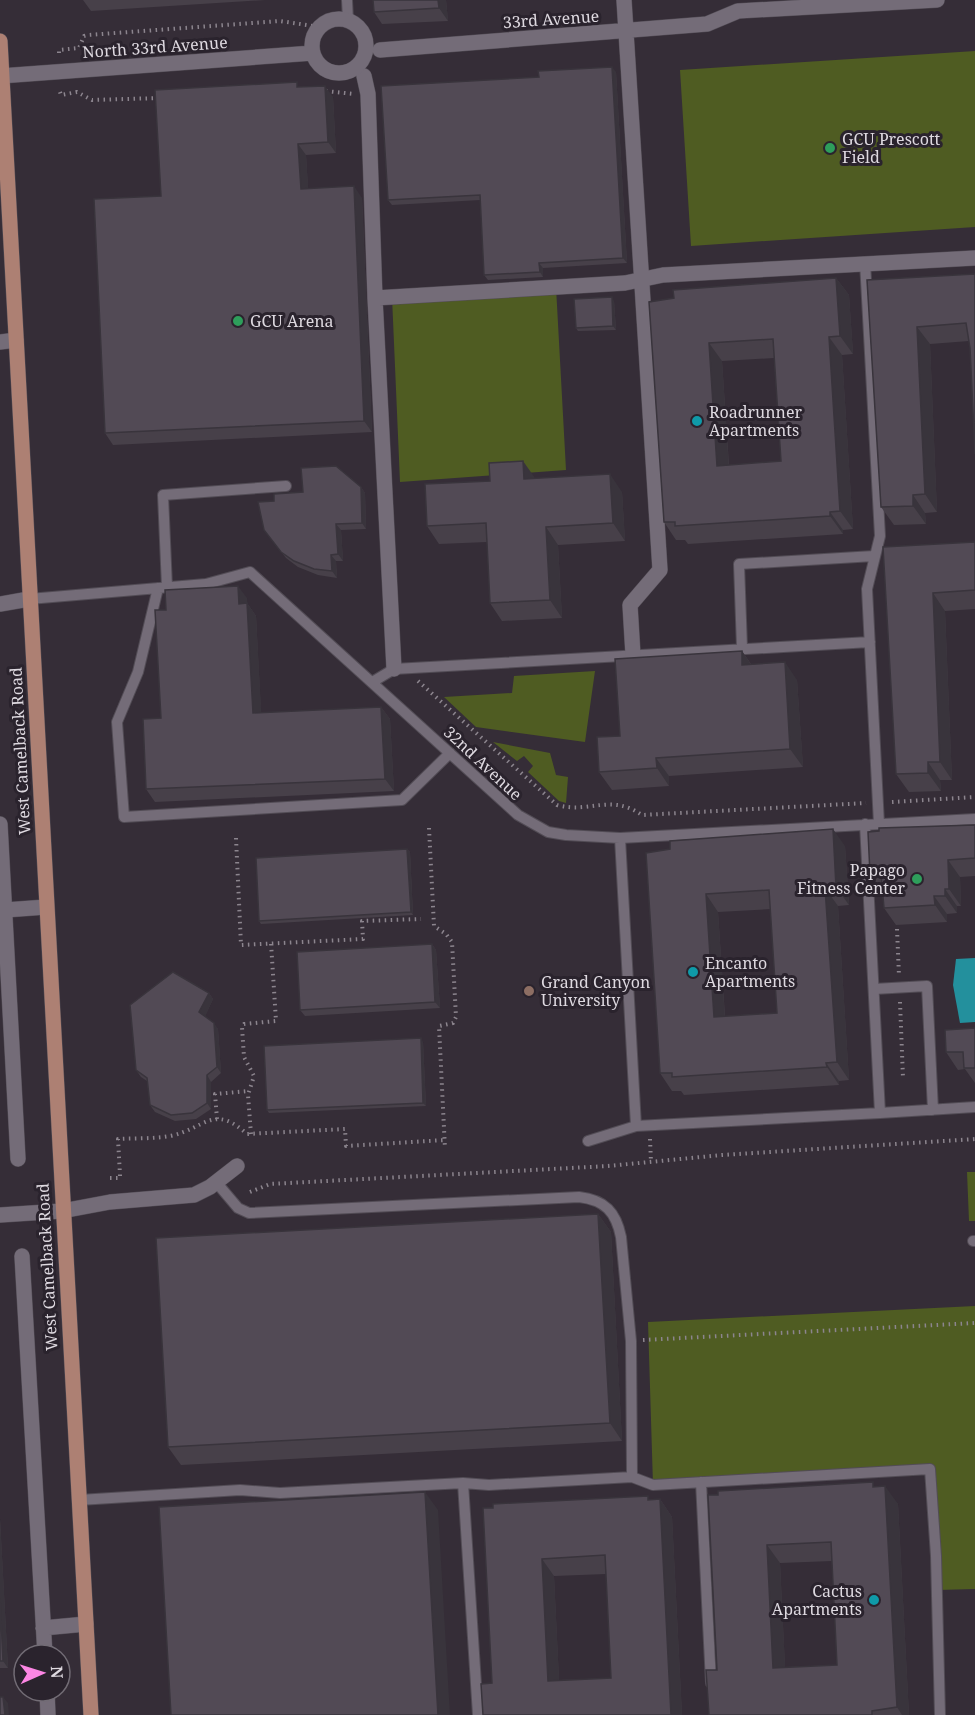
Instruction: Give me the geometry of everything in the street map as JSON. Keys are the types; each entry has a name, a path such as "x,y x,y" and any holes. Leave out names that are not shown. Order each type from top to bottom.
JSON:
{"main road":[{"name":"West Camelback Road","path":"0,41 91,1715"}],"street":[{"path":"624,0 660,570 630,605 633,655"},
{"name":"33rd Avenue","path":"380,50 707,24 738,11 937,0"},
{"path":"332,19 348,20 362,31 365,39 364,56 360,63 346,72 329,71 316,61 313,53 314,36 320,27 332,19"},
{"name":"North 33rd Avenue","path":"1,76 313,53"},
{"path":"364,76 368,94 375,298 399,669"},
{"path":"375,298 642,282 663,275 865,262 975,258"},
{"path":"0,342 16,340"},
{"path":"0,604 29,599"},
{"name":"West Camelback Road","path":"0,824 18,1159"},
{"path":"4,910 46,907"},
{"path":"0,1215 62,1211 110,1202 188,1196 210,1187 237,1167"},
{"name":"West Camelback Road","path":"22,1256 44,1643"},
{"path":"43,1628 86,1624"}],"lane":[{"path":"347,0 348,20"},
{"path":"865,262 880,536 867,589 879,824"},
{"path":"286,486 163,495 163,588 138,672 117,722 124,817 402,800 450,753"},
{"path":"742,648 739,564 874,556"},
{"name":"32nd Avenue","path":"29,599 206,584 250,572 374,681 518,815 537,827 566,836 620,838 975,819"},
{"path":"374,681 399,669 870,642"},
{"path":"866,824 880,1113"},
{"path":"620,838 636,1126"},
{"path":"874,989 927,986 933,1110"},
{"path":"588,1141 636,1126 975,1107"},
{"path":"216,1182 238,1208 249,1213 591,1198 611,1210 618,1222 631,1341 632,1477"},
{"path":"79,1500 240,1490 280,1493 632,1477 653,1485 930,1469 936,1556 940,1715"},
{"path":"701,1482 711,1692"},
{"path":"463,1483 478,1715"}],"path":[{"path":"59,53 58,50 79,48 84,36 88,35 280,21 320,27"},
{"path":"324,91 368,94"},
{"path":"60,92 61,95 77,92 92,100 169,98"},
{"path":"399,669 556,805 569,808 623,804 642,815 975,797"},
{"path":"429,828 434,926 446,933 452,942 456,1017 453,1023 439,1026 445,1149"},
{"path":"236,838 241,945 363,939 362,921 422,919"},
{"path":"897,929 903,1078"},
{"path":"251,1134 249,1091 254,1076 243,1057 242,1027 244,1024 276,1021 271,944"},
{"path":"217,1119 215,1094 249,1091"},
{"path":"110,1178 120,1178 118,1139 172,1136 217,1119 233,1122 247,1134 345,1129 346,1146 445,1140"},
{"path":"649,1125 651,1162"},
{"path":"250,1192 270,1184 651,1162 722,1155 975,1139"},
{"path":"631,1341 975,1323"}],"green space":[{"name":"GCU Prescott Field","path":"975,51 975,227 691,246 680,70"},
{"path":"556,287 566,470 400,482 392,297"},
{"path":"595,671 585,742 476,727 444,697 512,693 514,676"},
{"path":"493,742 550,753 556,775 568,777 566,803 559,801 528,772 533,766 524,756 517,761"},
{"path":"967,1172 975,1172 975,1221 969,1221"},
{"path":"975,1306 975,1589 937,1590 929,1469 653,1485 648,1322"}],"water":[{"path":"975,958 975,1022 960,1023 953,985 956,959"}],"building":[{"path":"373,0 438,0 439,8 374,12"},
{"path":"612,67 623,258 539,263 540,272 484,275 480,195 388,200 381,86 539,77 538,71"},
{"name":"GCU Arena","path":"297,82 297,87 325,86 328,142 298,144 301,189 354,186 364,421 105,433 94,199 161,196 155,90"},
{"path":"975,274 975,454 970,348 966,323 917,327 925,494 913,495 913,506 881,507 867,280"},
{"name":"Roadrunner Apartments","path":"836,278 840,336 829,337 840,511 830,512 830,516 675,526 675,522 664,522 649,302 674,298 673,290","holes":["773,339 781,461 717,466 709,343"]},
{"path":"612,297 613,326 576,328 574,299"},
{"path":"523,461 524,479 610,474 613,523 546,527 550,600 490,603 486,523 427,526 425,484 490,481 489,463"},
{"path":"336,466 361,487 362,523 336,524 338,554 331,555 332,571 314,569 294,561 281,552 264,530 258,502 274,501 274,494 303,492 301,468"},
{"path":"975,542 975,590 933,593 940,762 928,762 928,773 896,774 883,547"},
{"path":"238,586 239,604 247,603 253,713 381,707 385,779 146,789 143,719 161,718 155,610 166,610 165,590"},
{"path":"742,651 742,665 785,662 790,749 656,758 657,768 599,772 597,737 620,736 615,659"},
{"path":"975,825 975,858 948,860 949,889 945,889 945,896 934,896 935,905 884,908 881,874 870,874 868,832 879,831 879,828"},
{"name":"Encanto Apartments","path":"833,829 836,887 825,888 837,1062 826,1063 827,1067 672,1077 672,1073 660,1073 646,853 670,849 670,841","holes":["769,890 777,1013 714,1017 706,894"]},
{"path":"407,849 411,912 259,921 256,858"},
{"path":"432,944 435,1002 300,1010 297,952"},
{"path":"173,972 209,993 199,1012 214,1023 217,1067 207,1075 207,1103 192,1113 171,1115 150,1105 147,1078 136,1070 130,1005"},
{"path":"975,1028 975,1068 964,1068 963,1052 946,1052 945,1030"},
{"path":"421,1038 423,1103 267,1110 264,1046"},
{"path":"598,1214 610,1423 168,1447 156,1238"},
{"name":"Cactus Apartments","path":"873,1482 873,1487 885,1486 897,1707 872,1711 872,1715 709,1715 706,1670 717,1670 708,1495 718,1495 718,1491","holes":["831,1542 837,1665 773,1668 767,1545"]},
{"path":"425,1492 438,1715 171,1715 159,1507"},
{"path":"648,1496 648,1500 660,1499 671,1715 483,1715 481,1684 492,1683 483,1508 493,1508 493,1504","holes":["605,1555 611,1678 548,1681 542,1559"]},
{"path":"0,1598 3,1661 0,1661"},
{"path":"0,1697 3,1697 5,1715 0,1715"}],"place":[{"name":"GCU Prescott Field","path":"830,148"},
{"name":"GCU Arena","path":"238,321"},
{"name":"Roadrunner Apartments","path":"697,421"},
{"name":"Papago Fitness Center","path":"917,879"},
{"name":"Encanto Apartments","path":"693,972"},
{"name":"Grand Canyon University","path":"529,991"},
{"name":"Cactus Apartments","path":"874,1600"}]}
